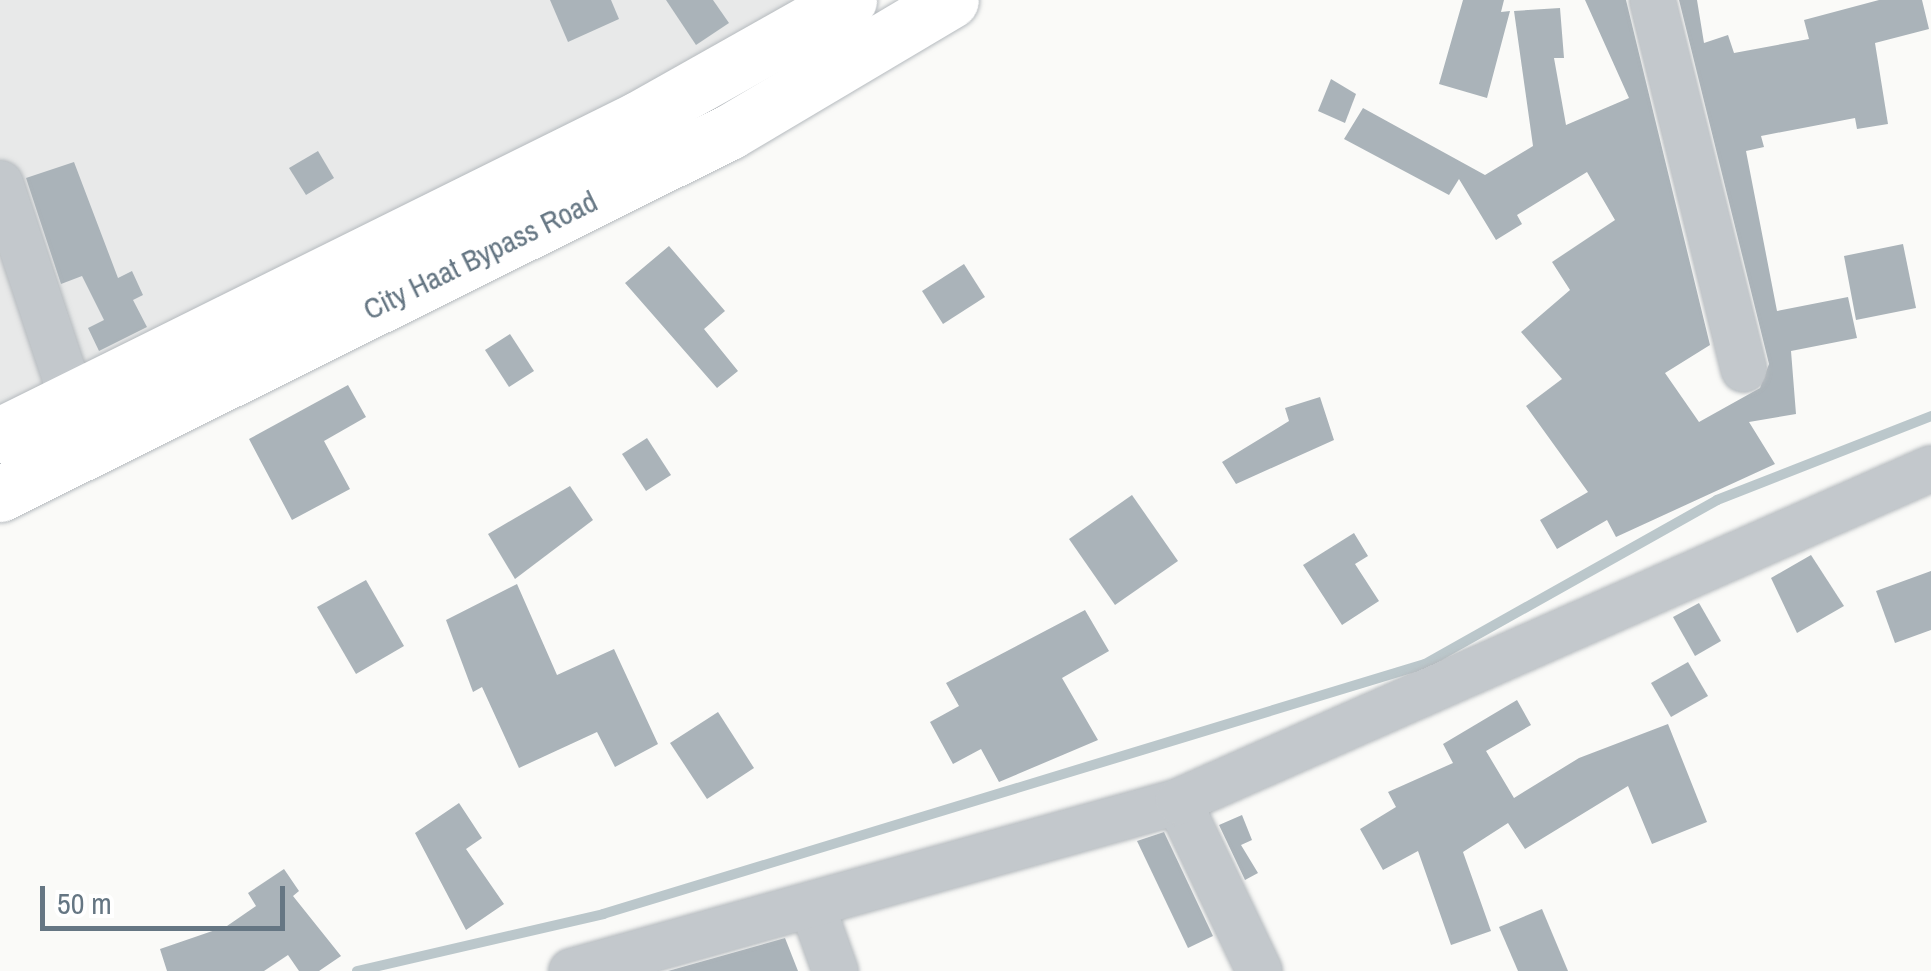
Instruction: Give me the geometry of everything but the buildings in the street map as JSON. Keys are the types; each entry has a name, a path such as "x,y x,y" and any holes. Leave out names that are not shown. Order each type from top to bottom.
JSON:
{"main road":[{"name":"City Haat Bypass Road","path":"0,435 640,118 849,0"},
{"name":"City Haat Bypass Road","path":"0,494 729,132 951,0"}],"street":[{"path":"1652,0 1743,369"},
{"path":"0,184 72,399"},
{"path":"570,971 1178,801 1931,468"},
{"path":"1178,801 1259,971"},
{"path":"811,904 835,971"}],"shaded area":[{"path":"0,0 847,0 0,440"}],"waterway":[{"path":"357,971 603,914 1425,664 1717,500 1931,416"}]}
